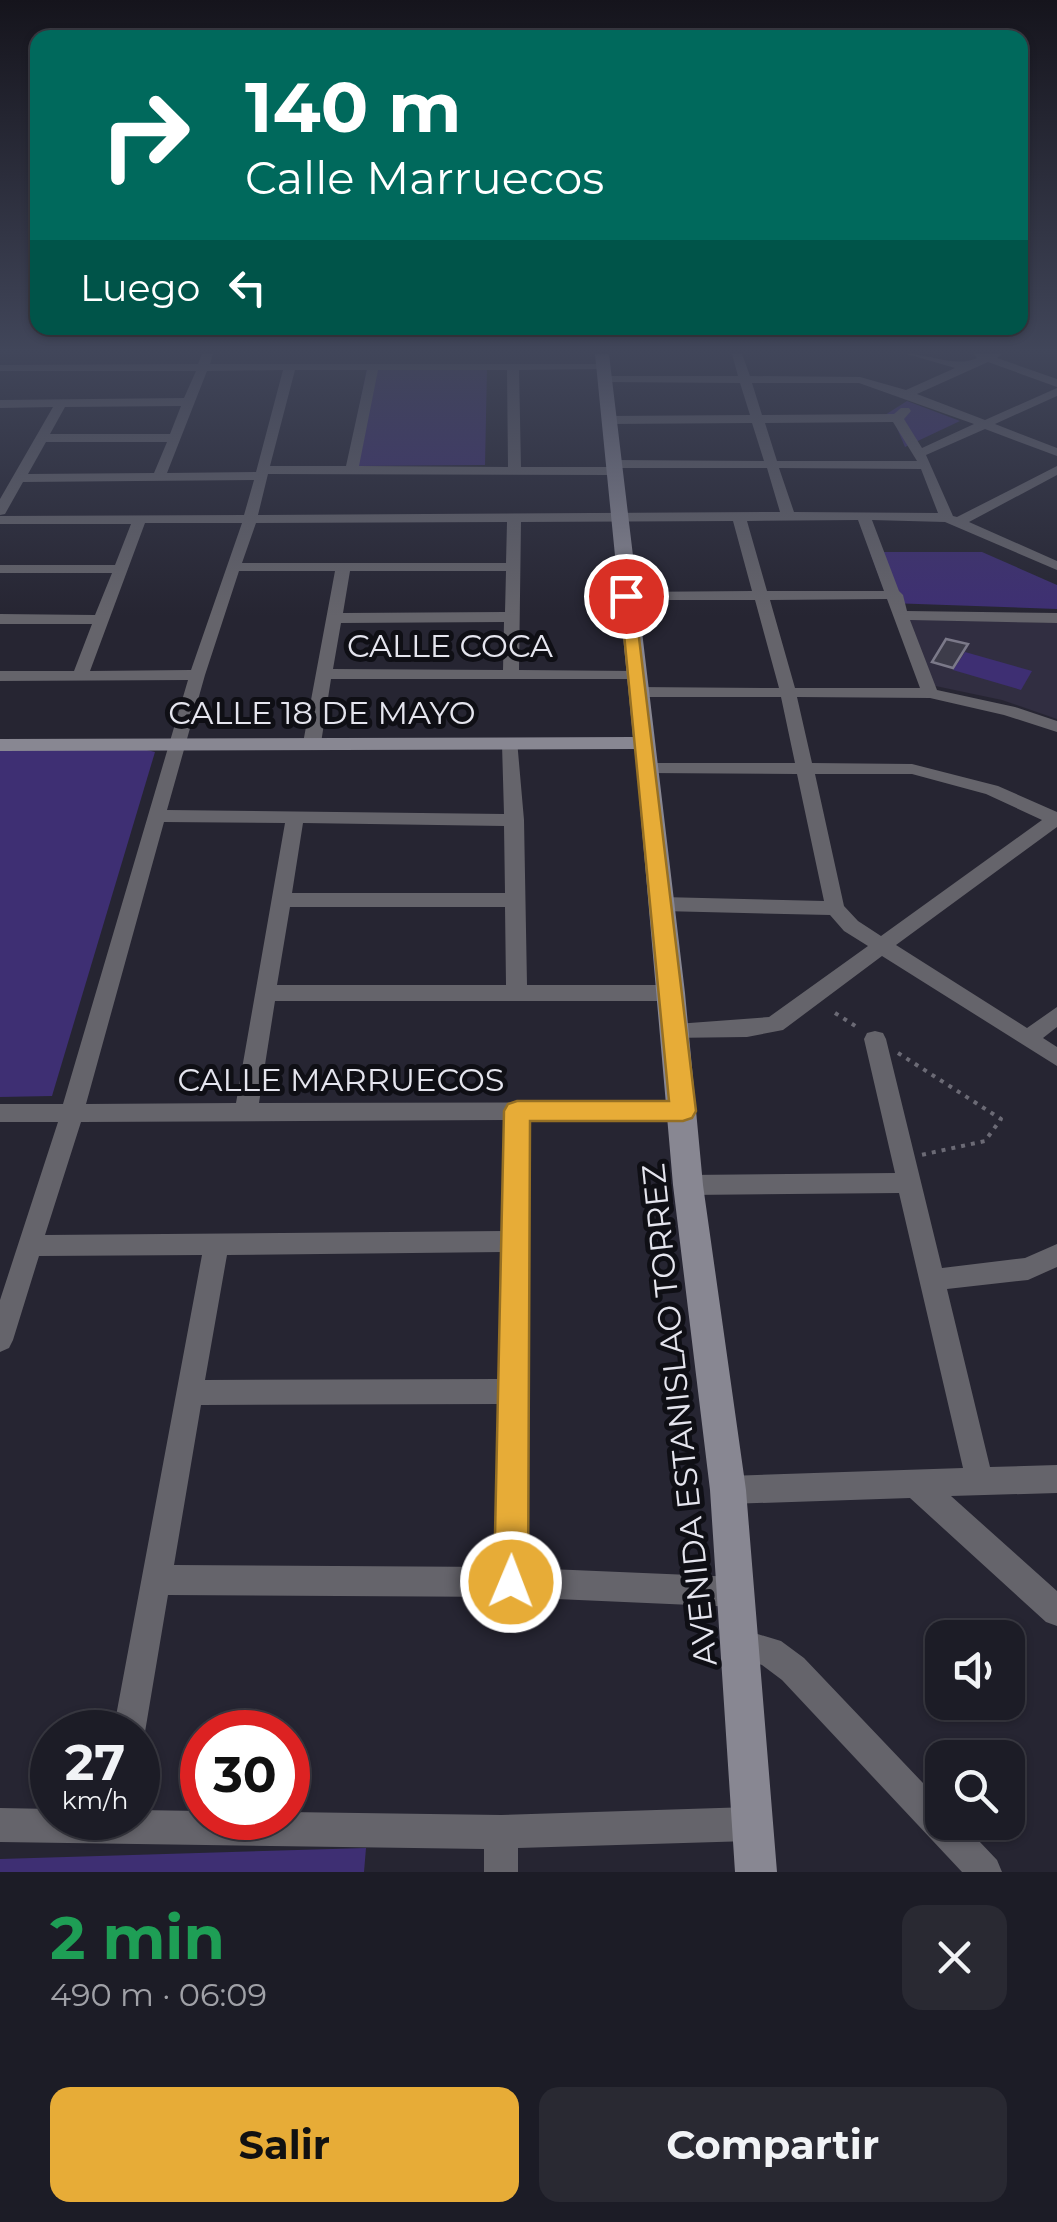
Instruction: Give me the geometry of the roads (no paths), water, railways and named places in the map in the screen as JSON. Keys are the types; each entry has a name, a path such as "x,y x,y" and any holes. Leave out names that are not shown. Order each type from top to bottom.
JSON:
{"street":[{"path":"0,511 42,441"},
{"path":"159,476 173,441"},
{"path":"1,1331 32,1246 197,675 250,519 269,441"},
{"path":"352,470 358,441"},
{"path":"514,441 514,471"},
{"name":"AVENIDA ESTANISLAO TORREZ","path":"610,441 672,992 688,1185 728,1490 756,1872"},
{"path":"764,441 788,516"},
{"path":"912,441 953,520"},
{"path":"22,478 352,470 514,471 923,459 956,441"},
{"path":"1029,441 1057,452"},
{"path":"953,520 1057,470"},
{"path":"863,515 896,594 930,694"},
{"path":"0,520 863,515 953,520 1055,562"},
{"path":"739,516 788,692 801,767 835,908 850,926 1057,1058"},
{"path":"511,675 514,518"},
{"path":"80,676 123,570 138,520"},
{"path":"234,567 513,567"},
{"path":"312,744 343,568"},
{"path":"0,569 123,570"},
{"path":"626,596 896,594"},
{"path":"903,615 1057,618"},
{"path":"333,618 513,616"},
{"path":"0,619 102,620"},
{"name":"CALLE COCA","path":"322,674 511,675 788,692 930,694 1009,711 1057,728"},
{"path":"0,676 197,675"},
{"path":"511,744 517,994"},
{"name":"CALLE 18 DE MAYO","path":"0,745 511,744 646,756"},
{"path":"646,756 801,767 912,769 992,790 1057,819 776,1024 676,1032"},
{"path":"158,816 514,820"},
{"path":"246,1111 295,817"},
{"path":"282,900 514,900"},
{"path":"662,904 835,908"},
{"path":"266,992 672,992"},
{"path":"1028,1039 1057,1015"},
{"path":"875,1039 980,1482"},
{"path":"511,1582 517,1111"},
{"name":"CALLE MARRUECOS","path":"0,1113 683,1111"},
{"path":"688,1185 905,1171"},
{"path":"32,1246 513,1241"},
{"path":"133,1710 216,1246"},
{"path":"930,1280 1028,1269 1057,1255"},
{"path":"189,1393 514,1391"},
{"path":"728,1490 1057,1478"},
{"path":"914,1483 1057,1611"},
{"path":"159,1580 511,1582 737,1592"},
{"path":"741,1644 770,1652 794,1669 985,1872"},
{"path":"160,1823 501,1832 750,1824"},
{"path":"0,1826 30,1825"},
{"path":"501,1832 501,1872"}]}
